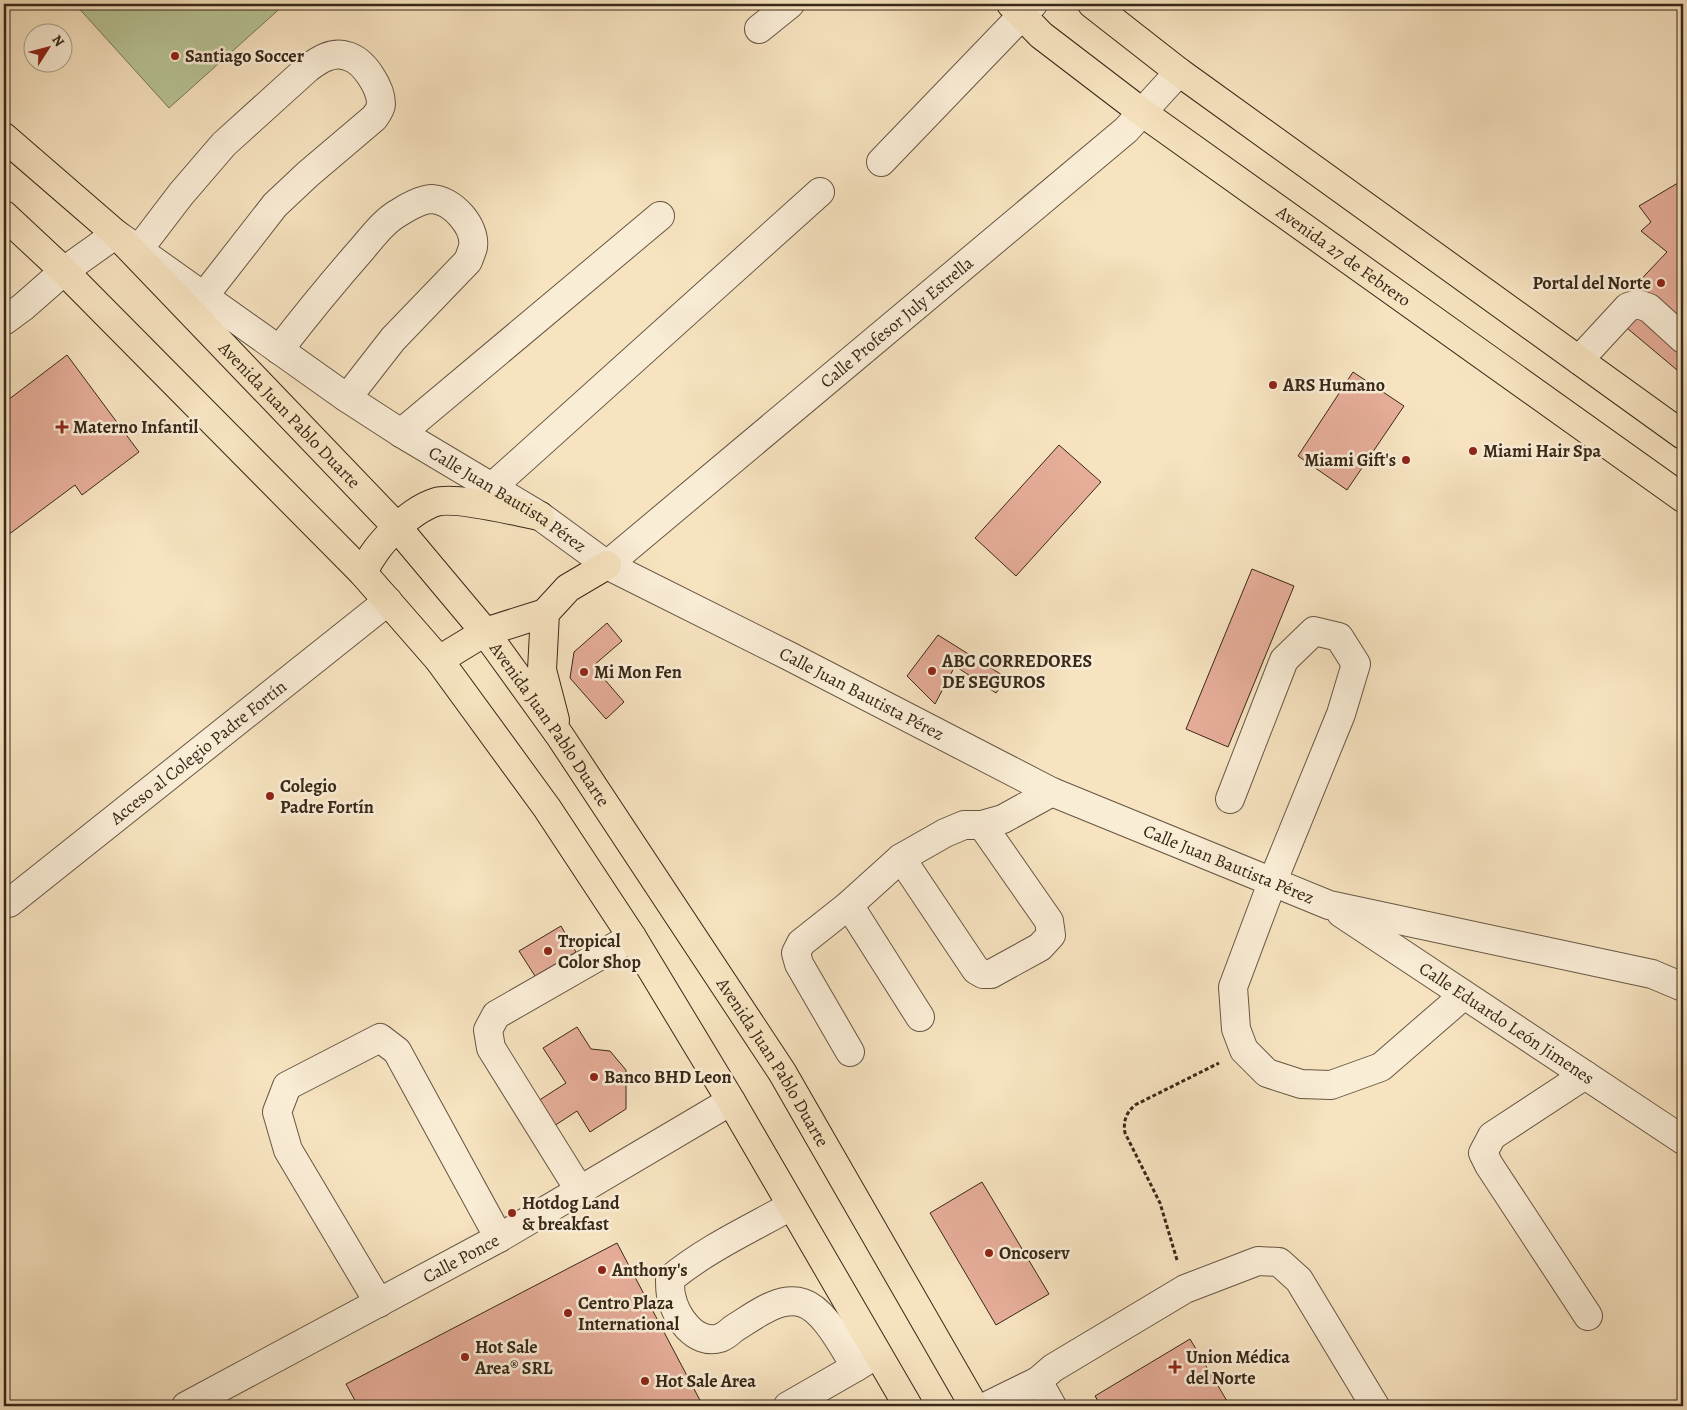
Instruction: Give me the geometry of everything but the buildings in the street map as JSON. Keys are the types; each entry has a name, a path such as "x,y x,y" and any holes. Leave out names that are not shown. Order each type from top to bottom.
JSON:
{"main road":[{"path":"1092,4 1179,72 1683,435"},
{"name":"Avenida 27 de Febrero","path":"1022,7 1041,34 1143,113 1683,498"},
{"name":"Avenida Juan Pablo Duarte","path":"4,137 116,234 397,527 484,632 560,736 782,1072 974,1406"},
{"path":"4,215 64,271 363,573 439,660 547,808 632,937 792,1206 867,1361 908,1406"},
{"path":"363,573 370,558 380,544 397,527 416,511 438,502 462,502 540,516"},
{"path":"439,660 484,632 545,613 568,588 607,565"},
{"path":"545,613 542,670 560,736"}],"street":[{"path":"759,29 790,4"},
{"path":"881,162 1022,7"},
{"path":"139,249 181,194 224,144 308,68 321,59 332,55 347,56 360,64 372,77 380,93 381,106 374,118 308,174 275,205 204,296"},
{"name":"Calle Profesor July Estrella","path":"607,565 1126,130 1179,72"},
{"path":"492,487 820,192"},
{"path":"280,350 326,290 387,222 398,213 431,199 446,204 459,213 470,229 474,245 468,261 393,339 347,398"},
{"path":"401,433 660,216"},
{"path":"4,321 22,308 64,271 116,234"},
{"name":"Calle Juan Bautista Pérez","path":"116,234 347,398 401,433 540,516 607,565 789,656 1052,792 1329,905 1652,974 1683,987"},
{"path":"1579,360 1628,307 1638,304 1649,308 1683,339"},
{"name":"Acceso al Colegio Padre Fortín","path":"10,903 388,601"},
{"path":"1230,799 1284,660 1314,631 1339,637 1356,664 1341,714 1272,883 1233,987 1236,1029 1244,1050 1267,1073 1301,1084 1331,1085 1381,1067 1464,995"},
{"path":"850,1052 798,964 796,953 801,943 849,905 901,858 945,832 964,825 982,825 1003,819 1052,792"},
{"path":"901,858 976,970 983,974 991,974 1040,947 1052,935 1049,921 982,825"},
{"path":"849,905 920,1017"},
{"name":"Calle Eduardo León Jimenes","path":"1329,905 1683,1140"},
{"path":"580,1191 491,1048 488,1030 496,1015 632,937"},
{"path":"379,1303 288,1150 277,1112 287,1086 380,1038 397,1051 499,1238"},
{"path":"1585,1075 1492,1136 1483,1153 1489,1166 1588,1316"},
{"name":"Calle Ponce","path":"186,1406 499,1238 731,1101"},
{"path":"788,1406 867,1361 839,1339 815,1309 802,1302 785,1302 775,1305 720,1338 701,1336 692,1332 682,1321 671,1295 670,1279 720,1245 792,1206"},
{"path":"987,1406 1038,1381 1053,1368 1185,1289 1258,1261 1279,1262 1299,1280 1375,1406"},
{"path":"1038,1381 1052,1406"}],"path":[{"path":"1185,1289 1160,1203 1125,1133 1125,1117 1135,1105 1244,1050"}],"green space":[{"name":"Santiago Soccer","path":"75,4 285,4 169,108"}],"place":[{"name":"Santiago Soccer","path":"175,56"},
{"name":"Portal del Norte","path":"1661,283"},
{"name":"ARS Humano","path":"1273,385"},
{"name":"Materno Infantil","path":"62,427"},
{"name":"Miami Hair Spa","path":"1473,451"},
{"name":"Miami Gift's","path":"1406,460"},
{"name":"ABC CORREDORES DE SEGUROS","path":"932,671"},
{"name":"Mi Mon Fen","path":"584,672"},
{"name":"Colegio Padre Fortín","path":"270,796"},
{"name":"Tropical Color Shop","path":"548,951"},
{"name":"Banco BHD Leon","path":"594,1077"},
{"name":"Hotdog Land & breakfast","path":"512,1213"},
{"name":"Oncoserv","path":"989,1253"},
{"name":"Anthony's","path":"602,1270"},
{"name":"Centro Plaza International","path":"568,1313"},
{"name":"Hot Sale Area® SRL","path":"465,1357"},
{"name":"Union Médica del Norte","path":"1175,1367"},
{"name":"Hot Sale Area","path":"645,1381"}]}
